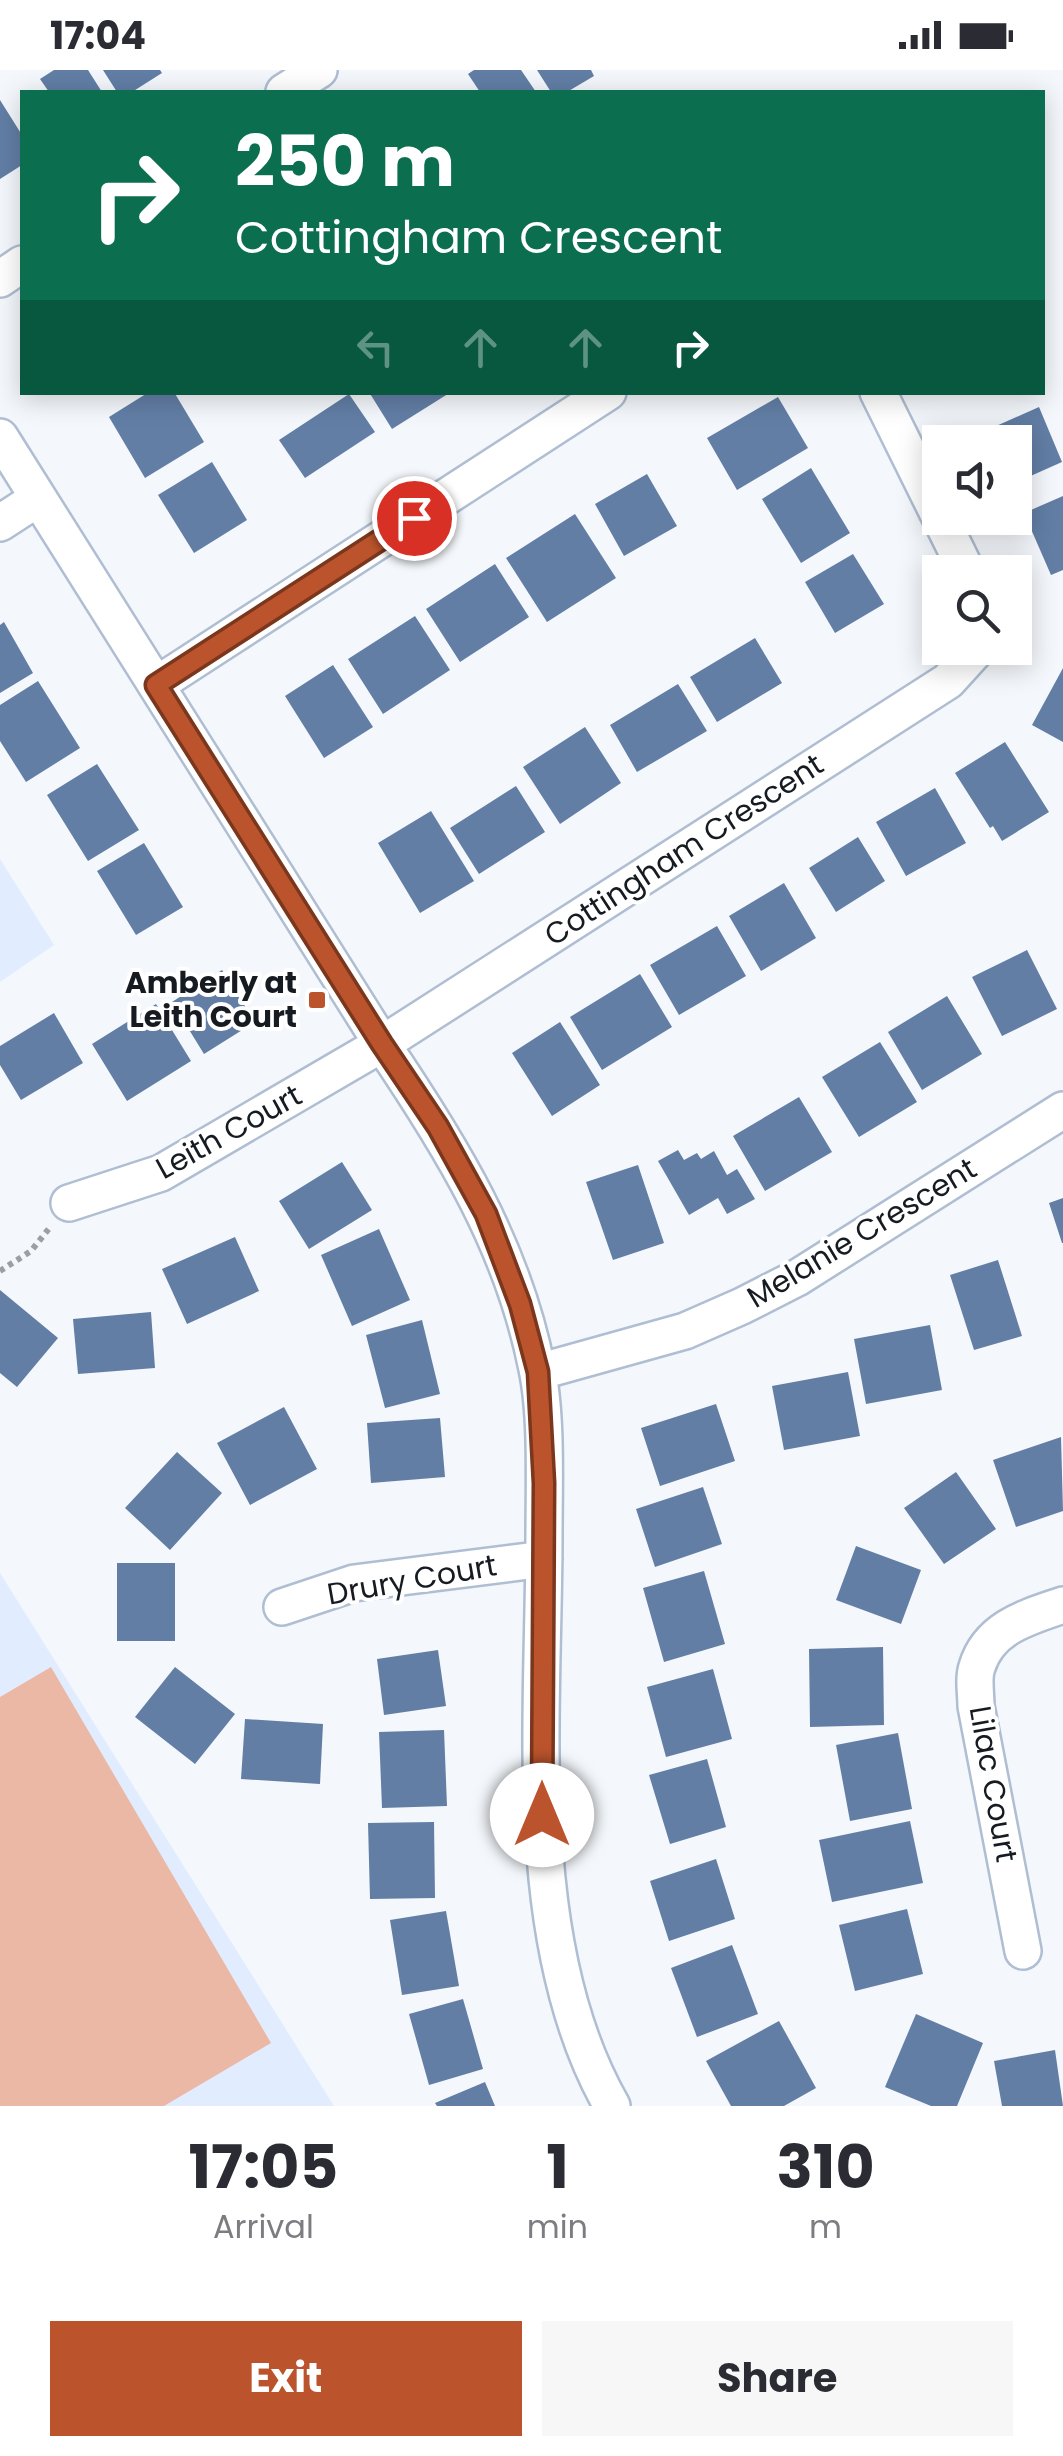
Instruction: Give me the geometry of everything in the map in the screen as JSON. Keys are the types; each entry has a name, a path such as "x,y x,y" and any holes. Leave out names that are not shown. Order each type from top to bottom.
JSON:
{"street":[{"path":"287,90 318,70"},
{"path":"156,685 603,395"},
{"path":"879,395 959,555"},
{"path":"0,437 438,1127 486,1214 520,1304 538,1372 544,1483 542,1815 547,1890 570,2003 601,2087 612,2106"},
{"path":"0,523 37,500"},
{"name":"Cottingham Crescent","path":"382,1044 948,680 962,665"},
{"name":"Leith Court","path":"70,1204 161,1173 382,1044"},
{"name":"Melanie Crescent","path":"538,1372 685,1331 742,1306 797,1278 1063,1110"},
{"name":"Drury Court","path":"282,1607 354,1583 544,1559"},
{"name":"Lilac Court","path":"1024,1952 976,1706 976,1668 995,1634 1063,1605"}],"path":[{"path":"0,1271 31,1251 70,1204"}],"shaded area":[{"path":"0,859 54,945 0,982"},
{"path":"0,1573 334,2106 0,2106"},
{"path":"51,1667 271,2043 164,2106 0,2106 0,1697"}],"building":[{"path":"54,70 88,70 101,90 48,90 40,79"},
{"path":"103,70 162,73 135,90 116,90"},
{"path":"474,70 521,70 535,90 479,90 468,74"},
{"path":"537,70 591,70 594,76 570,90 550,90"},
{"path":"0,100 20,132 20,166 0,179"},
{"path":"144,395 176,395 204,442 145,478 109,417"},
{"path":"347,395 375,432 305,478 279,440"},
{"path":"371,395 446,395 392,429"},
{"path":"778,397 808,448 737,490 707,438"},
{"path":"1039,407 1062,462 1032,475 1032,425 998,425"},
{"path":"212,462 247,520 194,553 158,495"},
{"path":"811,468 850,533 801,563 762,499"},
{"path":"647,474 677,526 624,556 595,504"},
{"path":"1063,496 1063,570 1051,575 1032,531 1032,510"},
{"path":"575,514 616,578 547,622 506,558"},
{"path":"853,554 884,604 835,633 805,582"},
{"path":"495,564 529,617 460,662 426,609"},
{"path":"415,616 450,670 383,714 348,659"},
{"path":"4,622 33,673 0,693 0,625"},
{"path":"755,638 782,683 717,722 690,677"},
{"path":"333,665 373,727 324,758 285,696"},
{"path":"1063,668 1063,742 1032,725"},
{"path":"38,681 80,748 26,782 0,741 0,705"},
{"path":"678,684 707,731 637,772 610,725"},
{"path":"585,727 621,783 560,824 523,767"},
{"path":"1005,742 1049,812 1002,841 955,773"},
{"path":"97,764 139,830 88,861 47,795"},
{"path":"516,786 545,832 479,874 450,828"},
{"path":"935,788 966,843 906,876 876,822"},
{"path":"431,811 474,881 420,913 378,843"},
{"path":"858,837 885,881 836,912 809,868"},
{"path":"144,843 183,907 136,935 97,871"},
{"path":"784,883 816,938 761,971 729,916"},
{"path":"717,926 746,976 679,1015 650,965"},
{"path":"1027,950 1057,1009 1002,1036 972,977"},
{"path":"222,970 255,1022 204,1054 172,1002"},
{"path":"640,974 672,1027 602,1070 570,1017"},
{"path":"947,996 982,1054 922,1090 888,1032"},
{"path":"156,1004 191,1061 127,1101 92,1044"},
{"path":"54,1013 83,1063 21,1100 0,1065 0,1046"},
{"path":"560,1022 600,1085 552,1116 512,1053"},
{"path":"880,1042 917,1102 859,1137 822,1077"},
{"path":"799,1097 832,1152 765,1191 733,1136"},
{"path":"678,1150 684,1160 697,1153 701,1159 714,1151 727,1175 737,1169 755,1199 727,1214 718,1198 689,1215 658,1161"},
{"path":"342,1162 372,1210 309,1249 279,1201"},
{"path":"638,1165 664,1243 613,1260 586,1182"},
{"path":"1063,1198 1063,1243 1062,1243 1049,1203"},
{"path":"379,1229 410,1300 352,1326 321,1255"},
{"path":"235,1237 259,1291 187,1324 162,1269"},
{"path":"998,1260 1022,1336 974,1350 950,1275"},
{"path":"0,1290 58,1338 17,1387 0,1373"},
{"path":"151,1312 155,1368 78,1374 73,1319"},
{"path":"422,1320 440,1394 385,1408 366,1335"},
{"path":"930,1325 942,1390 866,1404 854,1339"},
{"path":"848,1372 860,1436 784,1450 772,1386"},
{"path":"716,1404 735,1461 660,1486 641,1428"},
{"path":"284,1407 317,1469 250,1505 217,1443"},
{"path":"440,1418 445,1477 371,1483 367,1423"},
{"path":"1061,1437 1063,1511 1016,1527 993,1460"},
{"path":"177,1452 222,1493 170,1550 125,1508"},
{"path":"956,1472 996,1529 944,1564 904,1508"},
{"path":"703,1487 722,1544 655,1567 636,1509"},
{"path":"856,1546 921,1570 901,1624 836,1600"},
{"path":"117,1563 175,1563 175,1641 117,1641"},
{"path":"704,1571 725,1644 664,1662 643,1588"},
{"path":"883,1647 884,1725 810,1727 809,1649"},
{"path":"438,1650 446,1706 384,1715 377,1659"},
{"path":"175,1667 235,1714 195,1764 135,1717"},
{"path":"713,1669 732,1739 666,1757 647,1687"},
{"path":"245,1719 323,1724 320,1784 241,1779"},
{"path":"444,1730 447,1806 382,1808 379,1732"},
{"path":"898,1733 912,1809 850,1821 836,1745"},
{"path":"707,1759 726,1827 670,1844 649,1775"},
{"path":"910,1821 923,1883 832,1902 819,1840"},
{"path":"434,1822 435,1898 370,1899 368,1823"},
{"path":"716,1859 735,1919 669,1941 650,1881"},
{"path":"907,1909 923,1974 855,1991 839,1925"},
{"path":"446,1911 459,1986 402,1995 390,1920"},
{"path":"732,1945 758,2014 697,2037 671,1968"},
{"path":"463,1999 483,2069 429,2085 409,2014"},
{"path":"916,2014 983,2043 957,2106 931,2106 885,2087"},
{"path":"779,2021 816,2088 784,2106 731,2106 706,2061"},
{"path":"1055,2050 1063,2106 1002,2106 994,2061"},
{"path":"485,2082 495,2106 435,2103"}],"place":[{"name":"Amberly at Leith Court","path":"317,1000"}],"route":[{"path":"414,518 156,685 438,1127 486,1214 520,1304 538,1372 544,1483 542,1815"}]}
